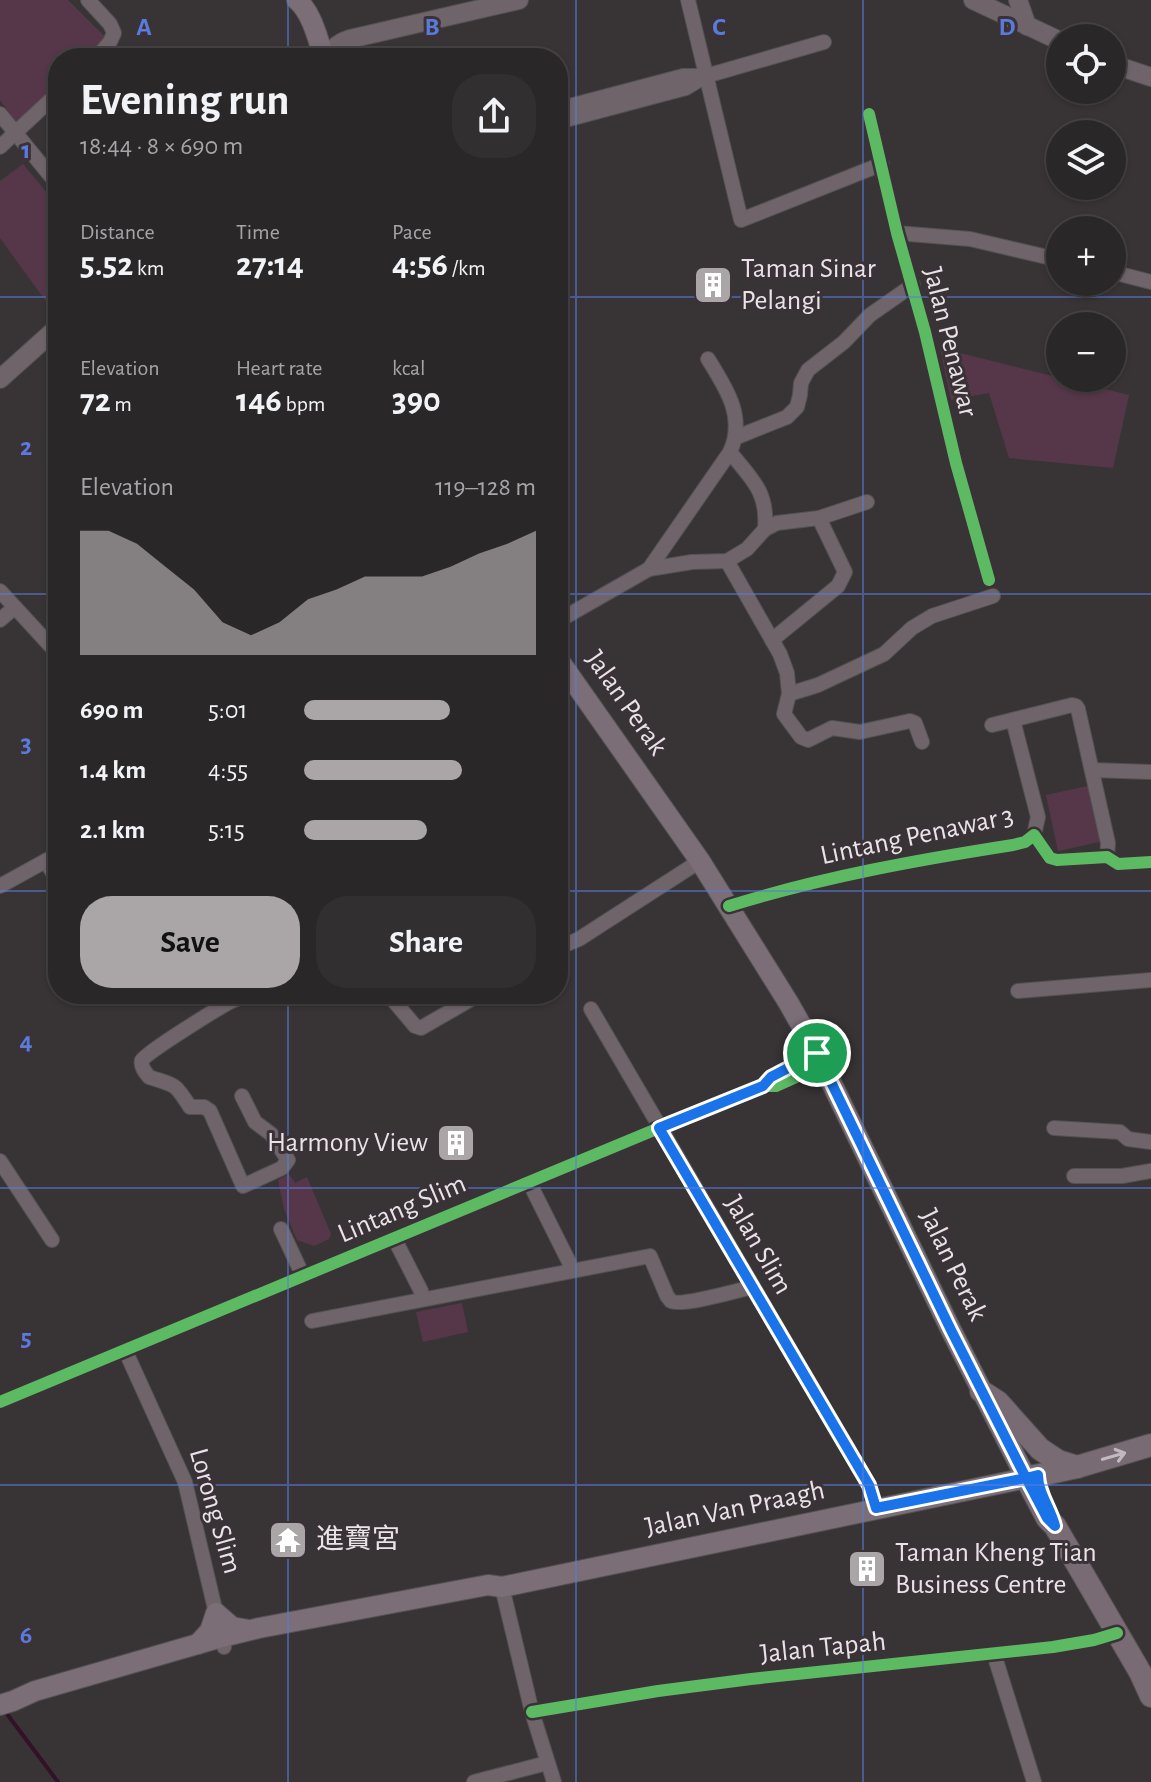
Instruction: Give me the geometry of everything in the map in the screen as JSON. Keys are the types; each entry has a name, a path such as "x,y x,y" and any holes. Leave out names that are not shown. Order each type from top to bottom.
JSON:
{"main road":[{"path":"291,0 291,8 316,48"},
{"path":"297,0 302,4 317,48"},
{"name":"Jalan Perak","path":"568,673 700,861 820,1059 981,1391 1032,1477 1047,1518 1055,1526 1151,1696"},
{"path":"981,1391 998,1402 1040,1449 1058,1461 1077,1467"},
{"path":"1032,1477 1151,1445"},
{"name":"Jalan Van Praagh","path":"6,1703 36,1701 223,1642 249,1630 488,1585 502,1587 1032,1477"},
{"name":"Jalan Van Praagh","path":"6,1703 35,1691 198,1644 491,1595 502,1587"},
{"path":"198,1644 210,1631 216,1613 232,1627 249,1630"}],"street":[{"path":"88,0 110,24 114,33 105,48"},
{"path":"322,48 342,31 478,0"},
{"path":"335,48 350,39 519,0"},
{"path":"688,0 741,220 882,164"},
{"path":"1018,0 1027,26"},
{"path":"985,2 1046,35"},
{"path":"568,119 686,88 706,76 824,42"},
{"path":"1126,67 1149,71"},
{"path":"568,106 683,76 706,76"},
{"path":"0,147 48,102"},
{"path":"0,114 48,173"},
{"name":"Jalan Penawar","path":"869,114 956,463 989,580"},
{"path":"897,233 970,239 1046,257"},
{"path":"1126,276 1151,282"},
{"path":"737,437 787,417 797,407 801,383 808,370 844,342 870,315 913,285"},
{"path":"0,379 48,336"},
{"path":"649,569 730,452 737,437 727,389 708,359"},
{"path":"730,452 765,501 765,529"},
{"path":"568,615 649,569 692,562 727,561 747,549 765,529 777,523 819,518 867,502"},
{"path":"772,640 838,586 845,572 819,518"},
{"path":"727,561 780,654 787,673 789,694 784,714 804,739 811,739 832,728 860,732 910,721 915,723 922,742"},
{"path":"0,591 48,644"},
{"path":"789,694 818,685 884,654 912,628 932,616 993,596"},
{"path":"0,620 14,608"},
{"path":"992,725 1076,706 1108,843 1107,857"},
{"path":"1013,720 1038,817 1034,835"},
{"path":"1092,770 1151,772"},
{"name":"Lintang Penawar 3","path":"729,906 893,865 1013,845 1025,842 1034,835 1050,858 1057,860 1107,857 1118,864 1151,862"},
{"path":"0,886 48,860"},
{"path":"568,942 579,939 700,861"},
{"path":"1018,991 1151,980"},
{"path":"227,1004 149,1052 143,1057 142,1067 149,1077 168,1081 177,1087 190,1107 204,1107 210,1111 243,1186 282,1168 288,1160 271,1134 255,1122 242,1096"},
{"path":"396,1004 415,1026 421,1028 463,1004"},
{"name":"Jalan Slim","path":"591,1009 869,1485 876,1508"},
{"name":"Lintang Slim","path":"0,1402 659,1128 763,1086 776,1086 820,1059"},
{"path":"1054,1128 1120,1132 1128,1139 1151,1142"},
{"path":"0,1161 52,1240"},
{"path":"1074,1176 1122,1176 1151,1171"},
{"path":"529,1182 569,1262"},
{"path":"281,1229 303,1276"},
{"path":"394,1238 421,1291"},
{"path":"312,1321 650,1256 671,1301 703,1299 753,1287"},
{"name":"Lorong Slim","path":"125,1350 185,1482 223,1642"},
{"path":"502,1587 532,1712 554,1782"},
{"name":"Jalan Tapah","path":"532,1712 751,1679 994,1654 1094,1640 1117,1633"},
{"path":"994,1654 1034,1782"},
{"path":"474,1782 547,1763"}],"shaded area":[{"path":"0,0 68,0 105,37 93,48 48,48 48,93 17,123 0,100"},
{"path":"23,164 48,194 48,304 0,238 0,181"},
{"path":"940,348 1046,374 1046,392 1117,392 1129,395 1113,468 1009,458 989,393 951,400"},
{"path":"1092,785 1104,841 1058,851 1046,795"},
{"path":"289,1174 295,1183 307,1177 331,1234 329,1239 314,1246 297,1240 284,1209 278,1180"},
{"path":"462,1303 468,1332 423,1342 416,1312"}],"waterway":[{"path":"4,1710 58,1782"}],"cycle path":[{"path":"869,114 956,463 989,580"},
{"path":"729,906 870,870 1013,845 1025,842 1034,835 1050,858 1057,860 1107,857 1118,864 1151,862"},
{"path":"0,1402 659,1128 763,1086 776,1086 823,1065"},
{"path":"532,1712 751,1679 1053,1647 1117,1633"}],"place":[{"name":"Taman Sinar Pelangi","path":"713,285"},
{"name":"Harmony View","path":"456,1143"},
{"name":"進寶宮","path":"288,1540"},
{"name":"Taman Kheng Tian Business Centre","path":"867,1569"}],"route":[{"path":"817,1053 771,1077 763,1086 659,1128 869,1485 876,1508 1026,1478 1047,1518 1055,1526 1040,1490 1038,1475 1026,1478 817,1053"}]}
